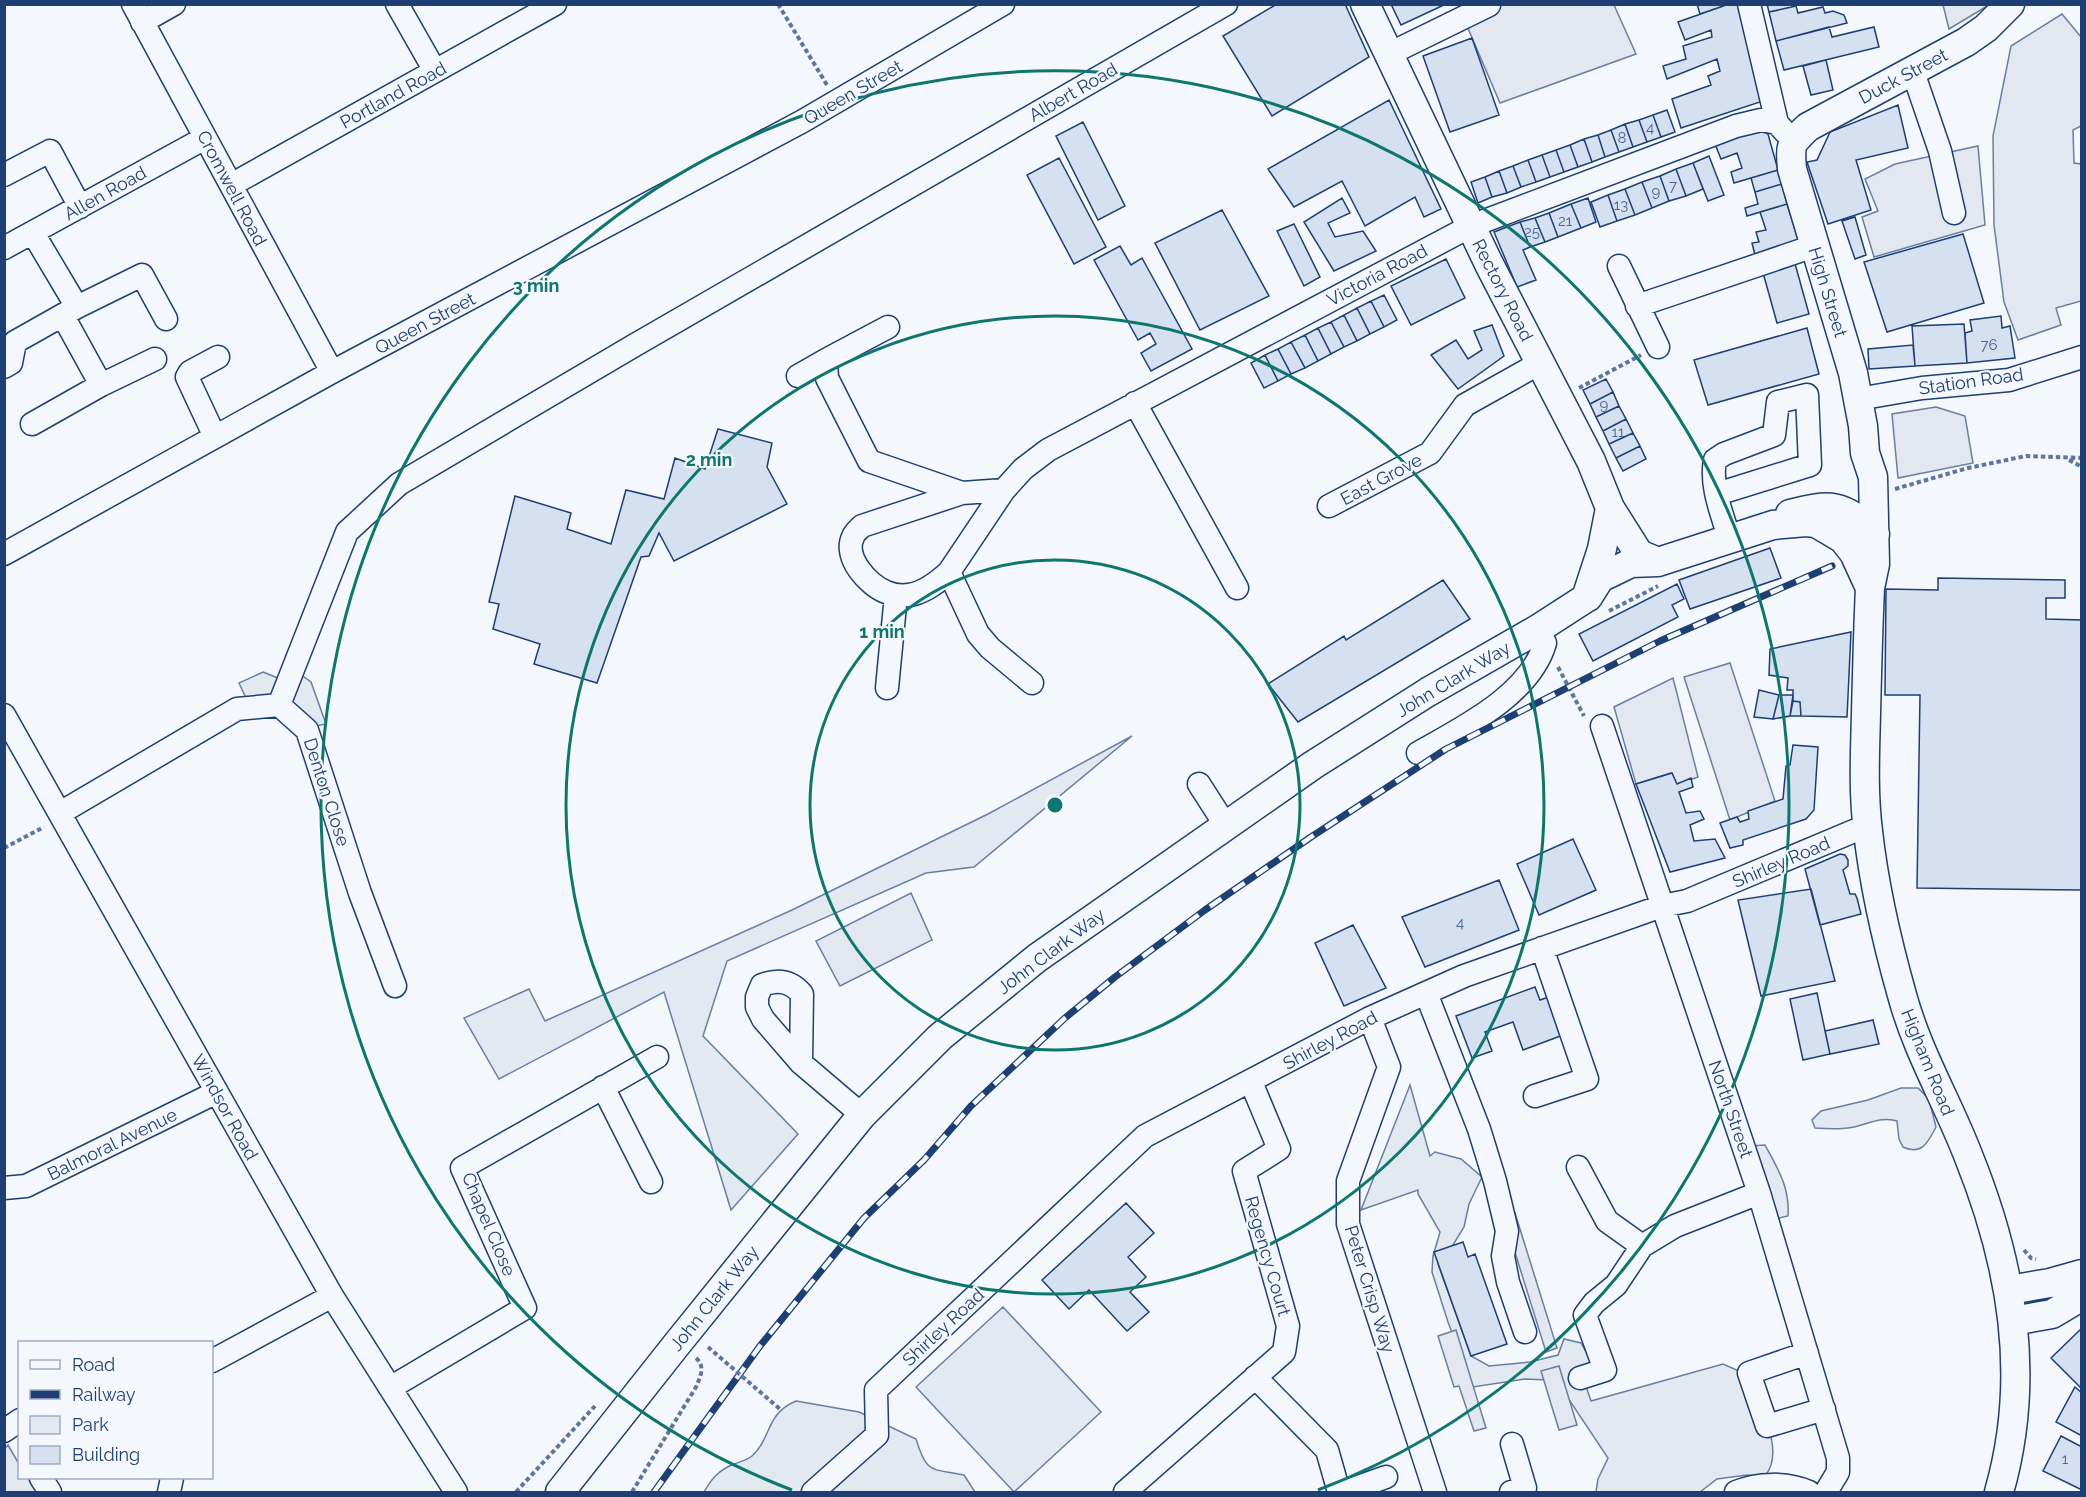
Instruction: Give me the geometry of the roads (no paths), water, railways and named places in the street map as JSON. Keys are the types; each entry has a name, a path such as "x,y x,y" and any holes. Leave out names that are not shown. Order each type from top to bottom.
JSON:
{"main road":[{"name":"Rectory Road","path":"1365,4 1387,55 1471,226 1591,461 1610,508 1639,554 1658,562"},
{"name":"Duck Street","path":"1785,132 1808,127 1913,72 1980,33 2010,4"},
{"name":"High Street","path":"1785,132 1792,169 1837,318 1858,399 1865,453 1873,477 1875,564 1870,588"},
{"path":"1828,516 1858,482 1865,453"},
{"path":"1610,508 1602,549 1587,598 1617,592 1642,578 1658,562 1773,525 1785,516 1826,506 1831,530 1850,546 1870,588"},
{"path":"1828,516 1855,517 1875,534"},
{"name":"Higham Road","path":"1870,588 1864,773 1867,830 1883,919 1913,1033 1968,1154 1990,1214 2009,1290 2016,1352 2015,1394 2009,1448 1999,1492"},
{"name":"John Clark Way","path":"560,1492 669,1353 862,1115 940,1037 1037,958 1313,765 1428,692 1541,636 1587,598"},
{"path":"2009,1290 2050,1283 2082,1274"},
{"path":"2013,1321 2052,1314 2082,1296"}],"street":[{"path":"138,13 174,4"},
{"path":"397,4 435,71"},
{"name":"Portland Road","path":"231,185 555,4"},
{"name":"Queen Street","path":"4,554 332,372 803,121 1003,4"},
{"name":"Albert Road","path":"279,705 346,532 399,484 1226,4"},
{"name":"High Street","path":"1749,4 1785,132"},
{"path":"1387,55 1489,5"},
{"name":"Cromwell Road","path":"138,13 332,372"},
{"path":"1913,72 1940,151 1954,213"},
{"name":"Victoria Road","path":"896,595 920,592 939,582 949,572 1004,490 1023,469 1048,450 1471,226 1736,126 1761,120 1785,132"},
{"name":"Allen Road","path":"4,248 205,138"},
{"path":"4,176 50,151 80,207"},
{"path":"33,233 70,311 101,385"},
{"path":"1637,306 1814,246"},
{"path":"1619,266 1658,347"},
{"path":"4,367 11,363 15,342 142,275 166,319"},
{"path":"798,376 888,327"},
{"path":"215,437 187,377 190,372 218,357"},
{"name":"Station Road","path":"1858,399 1922,388 2009,380 2082,357"},
{"path":"32,424 101,385 155,359"},
{"path":"826,360 827,378 869,461 962,494"},
{"name":"East Grove","path":"1329,506 1430,453 1465,405 1540,363"},
{"path":"1717,494 1810,465 1807,395 1778,402 1773,435 1724,454 1715,460 1712,474 1717,494 1730,540"},
{"path":"1135,403 1237,588"},
{"path":"887,688 896,595 872,583 860,570 853,558 851,544 853,536 862,526 962,494 1004,490"},
{"path":"949,572 978,634 990,648 1032,684"},
{"path":"1418,753 1509,696 1540,659 1541,636"},
{"path":"61,815 237,709 279,705"},
{"name":"Denton Close","path":"279,705 307,730 360,893 395,986"},
{"name":"Windsor Road","path":"4,715 332,1296 456,1492"},
{"name":"North Street","path":"1602,726 1759,1193 1824,1409 1838,1458 1838,1472 1826,1492"},
{"path":"1199,784 1226,826"},
{"name":"Shirley Road","path":"813,1492 877,1435 876,1390 1145,1136 1370,1018 1464,976 1662,906 1687,901 1854,831 1867,830"},
{"path":"1535,1096 1587,1079 1542,948"},
{"path":"801,1063 802,994 796,986 774,980 762,985 757,997 757,1007 763,1019 801,1063 862,1115"},
{"path":"1426,993 1479,1129 1495,1181 1507,1231 1503,1256 1508,1282 1525,1332"},
{"name":"Peter Crisp Way","path":"1370,1018 1389,1067 1348,1181 1348,1224 1435,1492"},
{"name":"Chapel Close","path":"390,1388 525,1308 462,1168 657,1057"},
{"name":"Regency Court","path":"1125,1492 1284,1352 1288,1326 1244,1171 1279,1149 1251,1082"},
{"path":"603,1087 651,1182"},
{"name":"Balmoral Avenue","path":"4,1188 26,1186 217,1092"},
{"path":"1578,1167 1607,1221 1642,1246"},
{"path":"1580,1378 1605,1370 1585,1315 1594,1303 1616,1285 1642,1246 1676,1226 1759,1193"},
{"path":"213,1360 332,1296"},
{"path":"1807,1353 1749,1373 1767,1426 1824,1409"},
{"path":"1255,1377 1327,1450 1339,1492"},
{"path":"1511,1492 1525,1488 1512,1444"},
{"path":"1344,1492 1386,1477"},
{"path":"42,1479 50,1492"},
{"path":"1736,1492 1770,1485 1800,1488 1809,1492"}],"railway":[{"path":"654,1492 760,1346 864,1218 924,1160 971,1106 1065,1018 1115,977 1205,910 1311,837 1446,749 1660,641 1832,566"}]}
